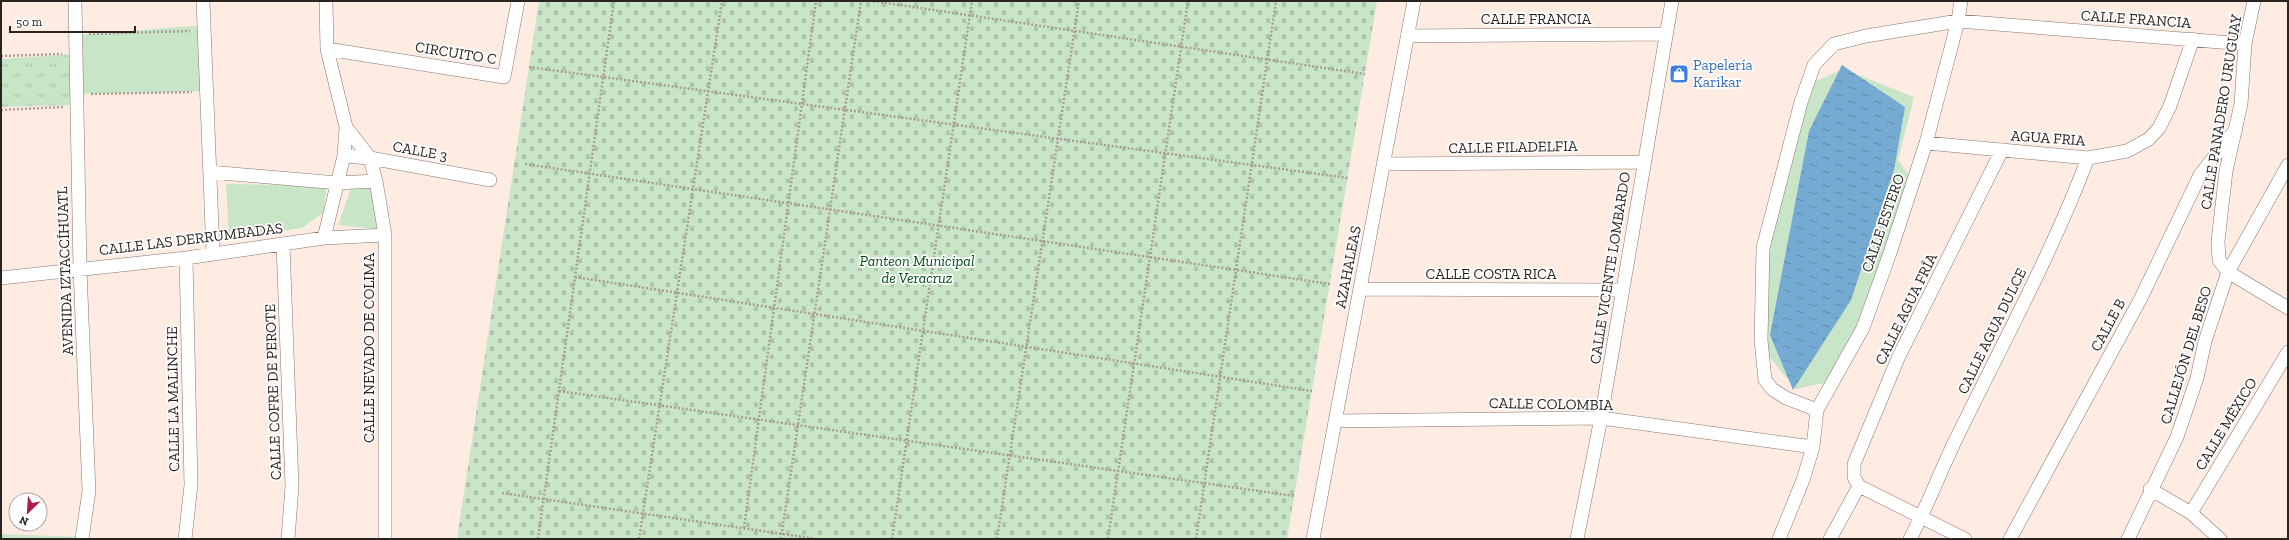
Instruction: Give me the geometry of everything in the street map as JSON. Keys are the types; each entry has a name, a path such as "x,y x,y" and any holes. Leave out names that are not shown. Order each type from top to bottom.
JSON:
{"street":[{"name":"AVENIDA IZTACCÍHUATL","path":"75,1 78,53 80,269 89,491 82,539"},
{"path":"203,1 208,92 212,254"},
{"path":"324,238 344,156 346,127 327,49 326,1"},
{"name":"CIRCUITO C","path":"327,49 504,77 518,1"},
{"name":"AZAHALEAS","path":"1313,539 1414,1"},
{"name":"CALLE VICENTE LOMBARDO","path":"1576,539 1601,418 1672,1"},
{"name":"CALLE ESTERO","path":"1780,539 1803,480 1813,447 1817,410 1863,328 1890,254 1926,143 1958,22 1961,1"},
{"name":"CALLE PANADERO URUGUAY","path":"2228,272 2219,260 2218,241 2226,171 2242,97 2245,44 2254,1"},
{"name":"CALLE FRANCIA","path":"1817,410 1786,398 1772,389 1765,380 1761,340 1763,248 1801,102 1814,65 1834,44 1866,36 1958,22 2245,44"},
{"name":"CALLE FRANCIA","path":"1407,36 1666,34"},
{"name":"AGUA FRIA","path":"1926,143 2088,158 2127,151 2149,139 2159,128 2170,106 2193,39"},
{"path":"346,127 370,158"},
{"name":"CALLE B","path":"2010,539 2141,298 2200,175 2236,129"},
{"name":"CALLE AGUA FRÍA","path":"1859,486 1854,477 1854,464 1899,356 2002,150"},
{"name":"CALLE 3","path":"344,156 370,158 490,180"},
{"name":"CALLE NEVADO DE COLIMA","path":"370,158 376,181 385,235 385,539"},
{"name":"CALLE AGUA DULCE","path":"1910,539 1922,517 1958,435 2012,329 2067,214 2088,158"},
{"name":"CALLE FILADELFIA","path":"1383,164 1644,162"},
{"name":"CALLEJÓN DEL BESO","path":"2128,539 2150,490 2177,437 2197,378 2205,341 2228,272 2288,165"},
{"path":"210,172 338,183 376,181"},
{"name":"CALLE LAS DERRUMBADAS","path":"1,278 186,258 324,238 385,235"},
{"name":"CALLE COFRE DE PEROTE","path":"283,244 292,486 288,539"},
{"name":"CALLE LA MALINCHE","path":"186,258 191,485 186,539"},
{"path":"2228,272 2288,308"},
{"name":"CALLE COSTA RICA","path":"1360,289 1622,290"},
{"name":"CALLE MÉXICO","path":"2191,513 2288,352"},
{"name":"CALLE COLOMBIA","path":"1335,421 1601,418 1813,447"},
{"path":"1830,539 1859,486 1965,539"},
{"path":"2150,490 2191,513 2220,539"}],"path":[{"path":"538,539 614,1"},
{"path":"639,539 722,1"},
{"path":"744,528 816,1"},
{"path":"780,539 861,1"},
{"path":"873,1 1365,74"},
{"path":"892,539 972,1"},
{"path":"998,539 1079,1"},
{"path":"1108,539 1188,1"},
{"path":"1196,539 1276,1"},
{"path":"77,34 205,31"},
{"path":"1,56 78,53"},
{"path":"529,67 1348,178"},
{"path":"1,110 78,100 208,92"},
{"path":"525,164 1330,284"},
{"path":"575,277 1312,391"},
{"path":"559,391 1294,496"},
{"path":"502,492 817,539"}],"green space":[{"name":"Panteon Municipal de Veracruz","path":"539,1 1377,1 1287,539 457,539"},
{"path":"206,25 208,91 79,94 78,35"},
{"path":"77,54 77,105 1,107 1,59"},
{"path":"1843,69 1914,97 1898,160 1912,180 1842,379 1796,389 1763,350 1756,301 1804,98 1816,81"},
{"path":"226,184 327,186 323,213 302,228 229,239"},
{"path":"351,188 374,188 379,212 376,229 338,225"},
{"path":"1,534 83,537 85,539 1,539"}],"water":[{"path":"1842,65 1905,107 1894,170 1851,300 1793,390 1770,335 1809,131"}],"place":[{"name":"Papelería Karikar","path":"1679,74"}]}
